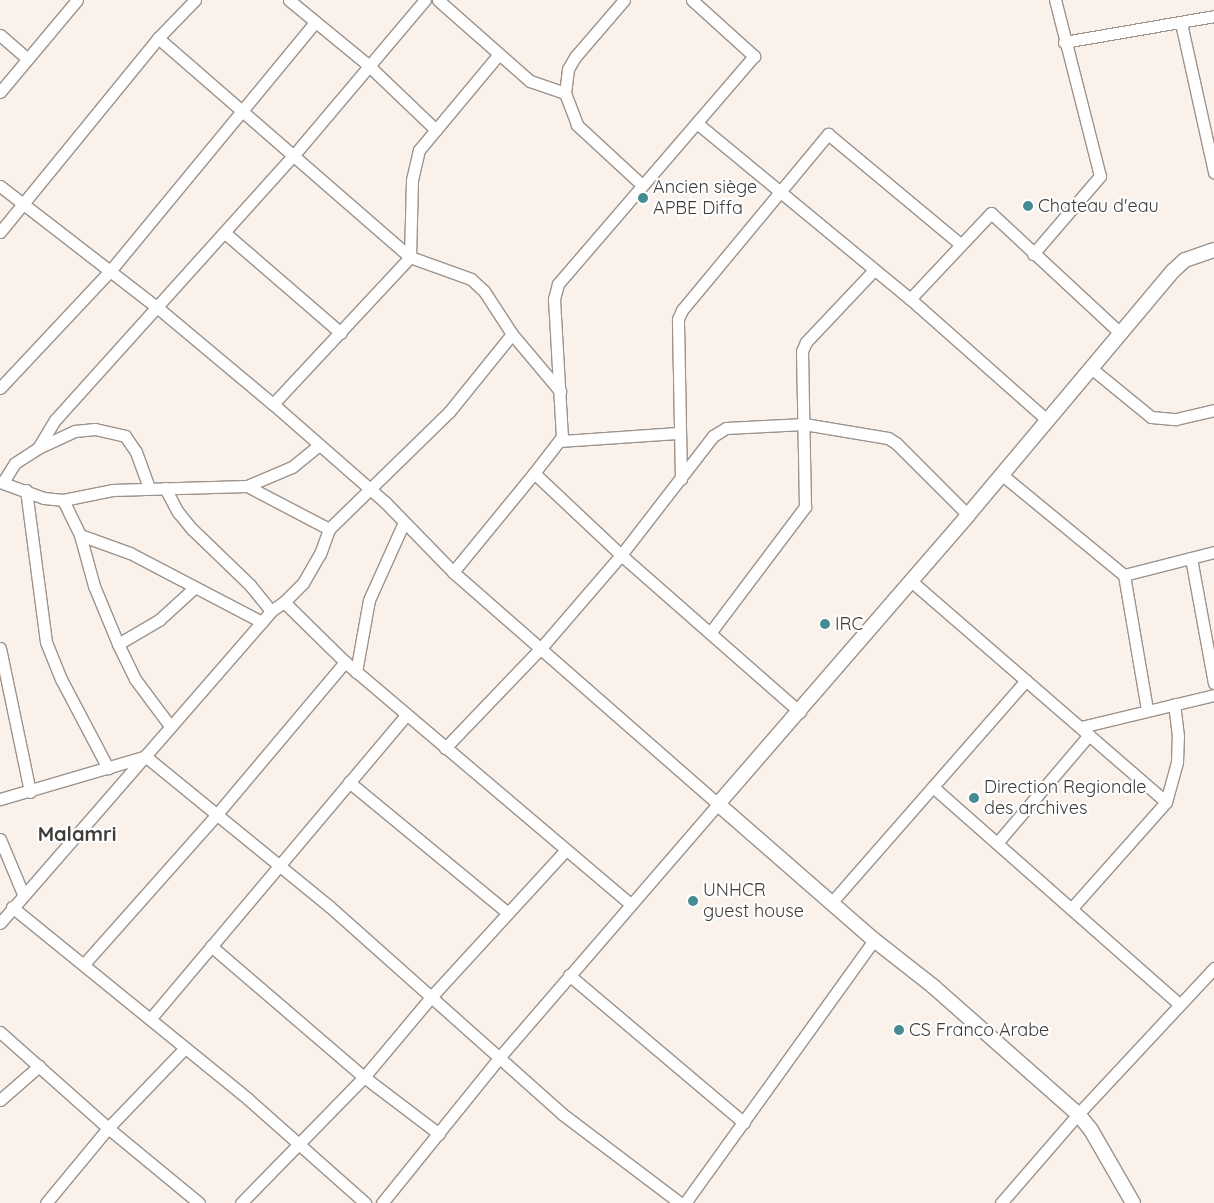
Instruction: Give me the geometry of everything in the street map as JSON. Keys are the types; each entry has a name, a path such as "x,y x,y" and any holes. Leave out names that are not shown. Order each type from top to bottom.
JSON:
{"street":[{"path":"0,92 26,58 77,0"},
{"path":"0,232 24,206 158,38 195,0"},
{"path":"289,0 368,66 436,130"},
{"path":"38,448 55,420 140,324 158,308 293,156 425,0"},
{"path":"438,0 530,81 565,93"},
{"path":"624,0 575,57 567,74 565,93 577,125 641,184"},
{"path":"453,572 561,441 555,292 575,261 641,184 698,124 754,56 692,0"},
{"path":"1033,254 1100,176 1064,42 1055,0"},
{"path":"1064,42 1214,16"},
{"path":"0,388 110,271 244,110 314,22"},
{"path":"1181,23 1214,172"},
{"path":"0,35 26,58"},
{"path":"158,38 244,110 293,156 410,258 471,280 484,291 512,334 560,391"},
{"path":"273,404 410,258 413,170 419,150 499,54"},
{"path":"698,124 910,299 1047,420"},
{"path":"680,478 678,319 779,191 828,134 960,244"},
{"path":"0,186 158,308 273,404 404,522 453,572 874,940 934,987 1078,1114 1091,1130 1133,1203"},
{"path":"910,299 991,213 1119,332"},
{"path":"225,233 341,333"},
{"path":"382,1203 569,975 800,712 968,515 1119,332 1185,260 1214,250"},
{"path":"710,633 805,507 801,360 806,342 874,270"},
{"path":"0,923 12,906 262,622 303,583 320,554 329,530 368,489 449,412 512,334"},
{"path":"1091,368 1151,417 1176,419 1214,410"},
{"path":"445,748 541,648 621,555 713,436 726,428 804,424 872,434 896,443 968,515"},
{"path":"149,488 136,452 125,436 96,429 75,431 38,448 15,464 1,482 44,498 63,500 85,493 149,488 247,486 292,467 318,446"},
{"path":"561,441 679,433"},
{"path":"534,473 621,555 800,712"},
{"path":"1001,474 1124,575 1147,710"},
{"path":"247,486 329,530"},
{"path":"165,488 178,512 250,584 271,612"},
{"path":"26,490 46,642 61,679 108,768"},
{"path":"63,500 80,535 94,586 118,644 135,679 170,726"},
{"path":"356,672 369,600 404,522"},
{"path":"80,535 130,553 193,589 211,593 262,622"},
{"path":"1124,575 1214,552"},
{"path":"1190,558 1214,683"},
{"path":"911,581 1166,802"},
{"path":"118,644 159,620 193,589"},
{"path":"284,602 356,672 565,851 630,904"},
{"path":"0,648 30,792"},
{"path":"84,964 217,814 345,662"},
{"path":"831,902 1026,680"},
{"path":"997,843 1085,731 1147,710 1214,695"},
{"path":"1071,909 1166,802 1177,762 1178,736 1174,704"},
{"path":"151,1018 406,715"},
{"path":"0,799 30,792 146,756"},
{"path":"146,756 279,864 432,996 561,1112 680,1203"},
{"path":"349,782 508,913"},
{"path":"933,788 1180,1005"},
{"path":"0,839 23,894"},
{"path":"241,1203 364,1076 432,996 565,851"},
{"path":"12,906 151,1018 298,1142 365,1203"},
{"path":"685,1203 874,940"},
{"path":"211,946 364,1076 439,1134"},
{"path":"1001,1203 1078,1114 1214,968"},
{"path":"569,975 744,1123"},
{"path":"0,1032 108,1128 200,1203"},
{"path":"46,1203 108,1128 185,1048"},
{"path":"0,1100 39,1066"}],"place":[{"name":"Ancien siège APBE Diffa","path":"643,198"},
{"name":"Chateau d'eau","path":"1028,206"},
{"name":"IRC","path":"825,624"},
{"name":"Direction Regionale des archives","path":"974,798"},
{"name":"UNHCR guest house","path":"693,901"},
{"name":"CS Franco Arabe","path":"899,1030"}],"district":[{"name":"Malamri","path":"77,833"}]}
